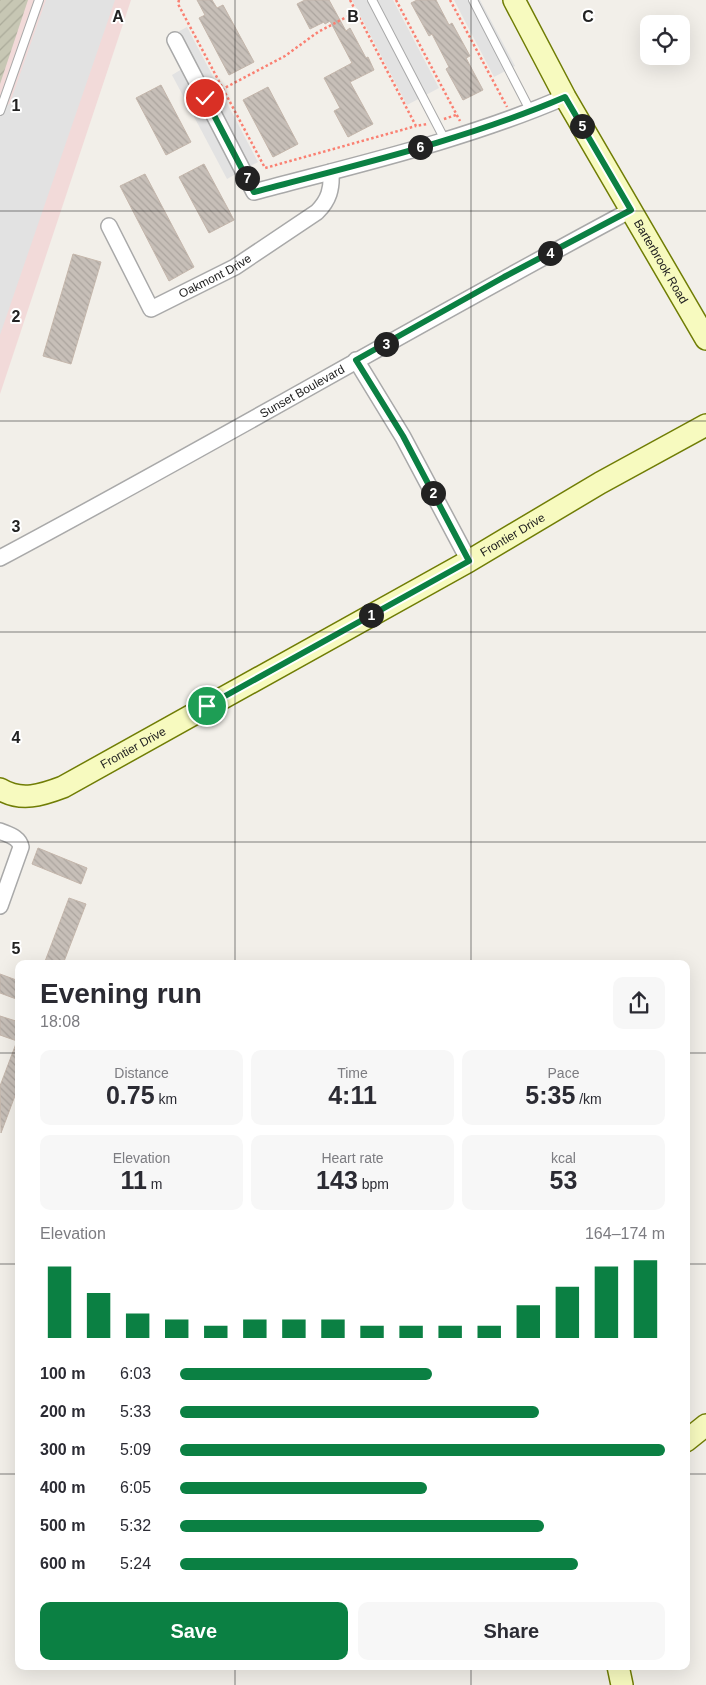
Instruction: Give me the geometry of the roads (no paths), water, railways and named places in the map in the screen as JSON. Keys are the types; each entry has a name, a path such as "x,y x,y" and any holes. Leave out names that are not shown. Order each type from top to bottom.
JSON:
{"street":[{"name":"Barterbrook Road","path":"514,0 565,97 706,339"},
{"path":"175,40 254,192 445,140 531,112 565,97"},
{"name":"Oakmont Drive","path":"109,226 151,309 235,267 317,212 329,197 331,172"},
{"name":"Sunset Boulevard","path":"0,558 204,447 504,277 631,210"},
{"path":"356,360 403,436 469,561"},
{"name":"Frontier Drive","path":"0,789 30,797 63,787 469,561 600,483 706,426"},
{"path":"0,832 16,838 20,841 22,847 0,906"},
{"path":"690,1438 706,1425"},
{"path":"619,1670 622,1685"}],"lane":[{"path":"0,111 39,0"},
{"path":"372,0 445,140"},
{"path":"473,0 531,112"}]}
